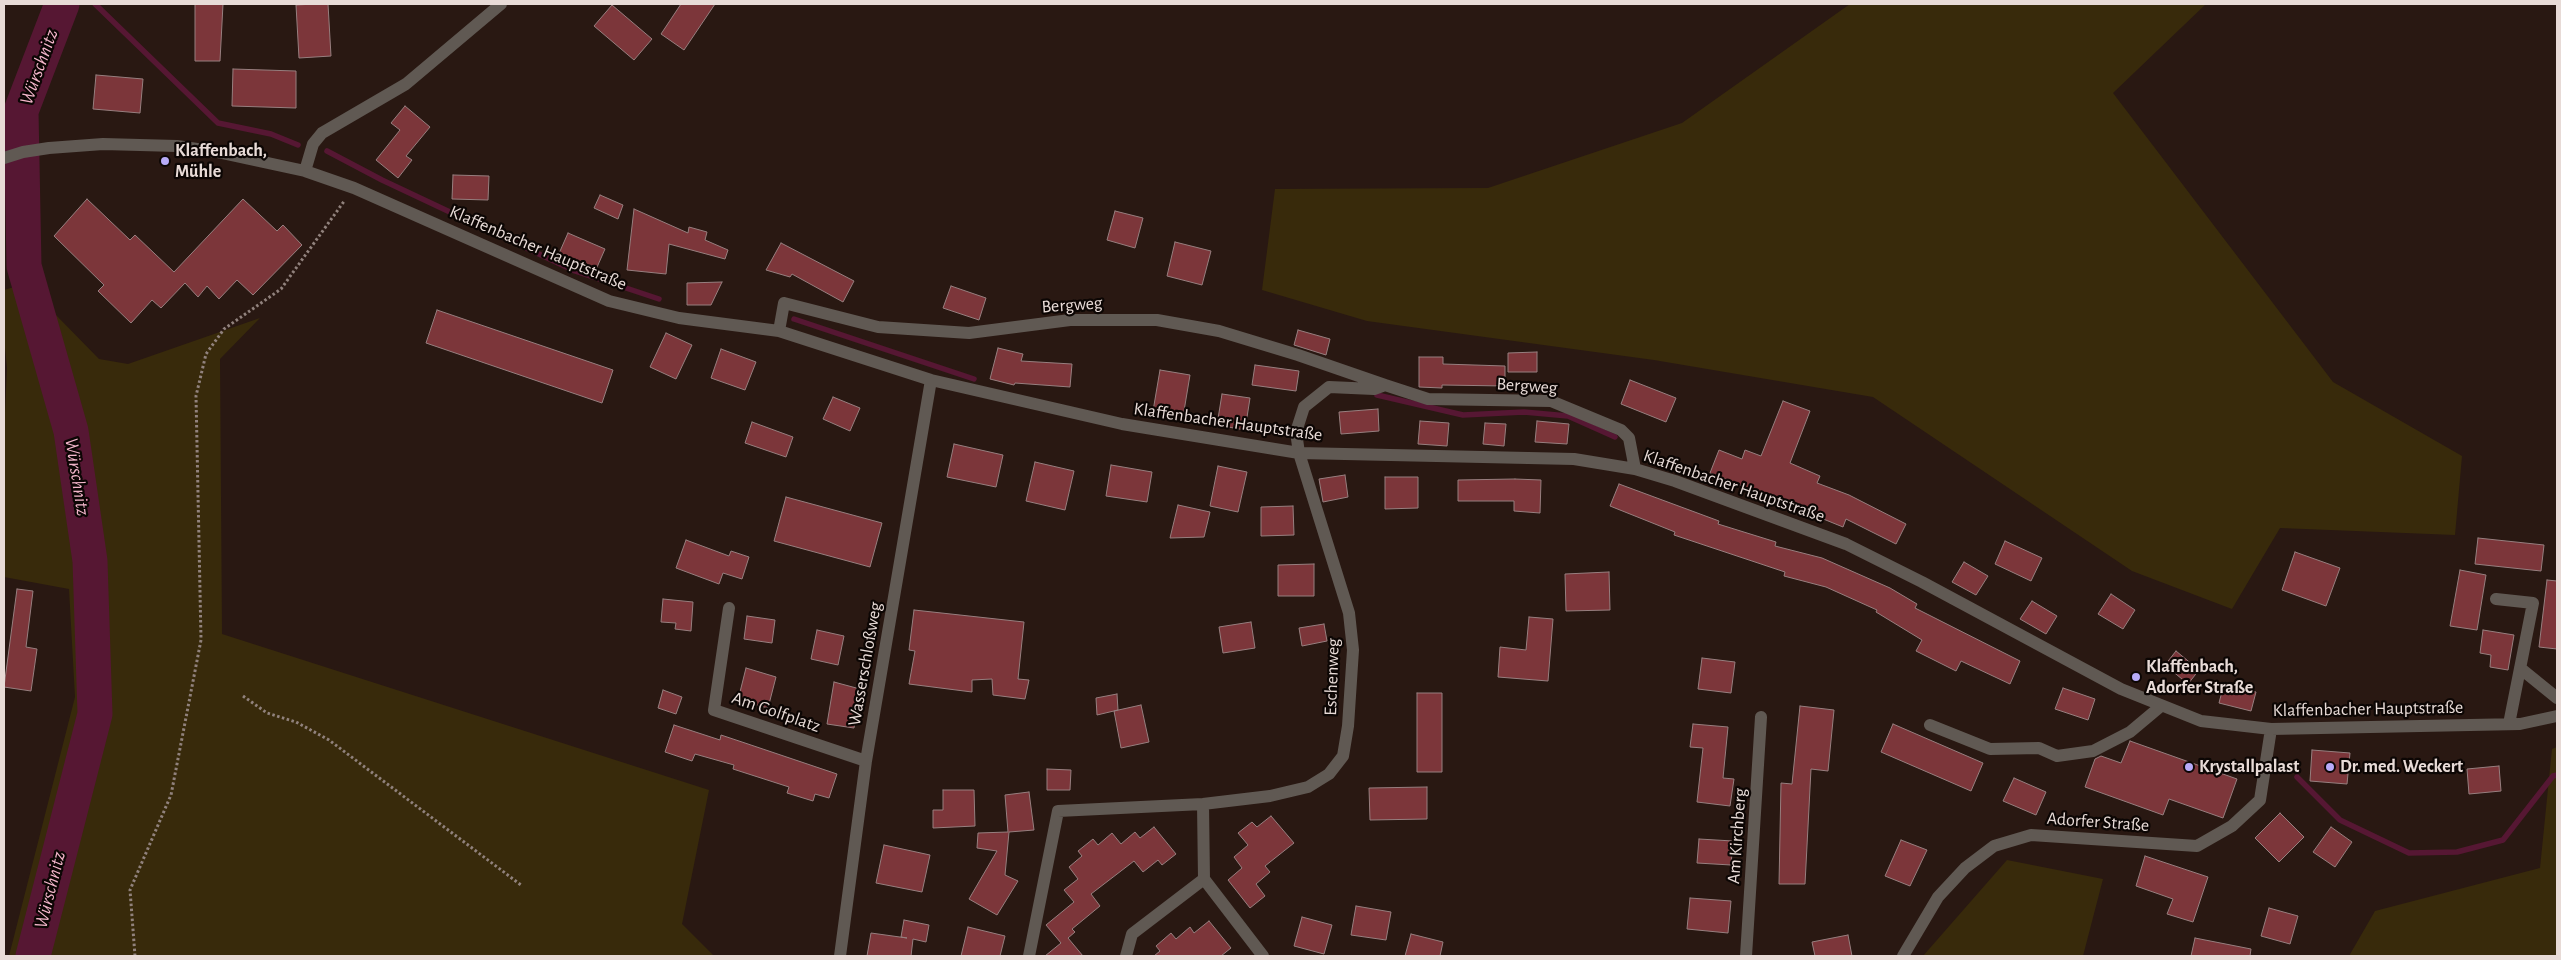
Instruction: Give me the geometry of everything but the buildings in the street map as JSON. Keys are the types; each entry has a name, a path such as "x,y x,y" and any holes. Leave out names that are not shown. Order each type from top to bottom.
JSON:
{"street":[{"path":"305,171 313,144 322,133 406,84 501,4"},
{"name":"Klaffenbacher Hauptstraße","path":"4,158 23,152 49,148 103,144 177,146 217,152 305,171 354,188 609,301 678,318 779,331 931,380 1122,424 1299,453 1574,459 1635,469 1675,481 1846,544 1922,582 2121,689 2201,721 2271,729 2509,724 2557,716"},
{"name":"Bergweg","path":"779,331 784,303 878,327 969,334 1070,320 1157,320 1219,331 1298,355 1428,399 1551,401 1621,430 1629,438 1635,469"},
{"name":"Wasserschloßweg","path":"840,956 866,761 931,380"},
{"name":"Bergweg","path":"1299,453 1296,432 1304,408 1329,387 1374,389 1385,385"},
{"name":"Eschenweg","path":"1029,956 1058,811 1203,804 1270,796 1308,786 1329,774 1343,756 1348,726 1352,650 1349,614 1299,453"},
{"path":"2496,599 2533,603 2509,724"},
{"name":"Am Golfplatz","path":"729,608 714,710 866,761"},
{"path":"2520,668 2557,698"},
{"path":"1930,725 1990,749 2039,748 2057,756 2093,751 2130,732 2160,706"},
{"name":"Am Kirchberg","path":"1746,956 1761,717"},
{"name":"Adorfer Straße","path":"1903,956 1938,897 1966,868 1994,846 2031,835 2198,846 2232,826 2260,800 2271,729"},
{"path":"1203,804 1204,879 1263,956"},
{"path":"1126,956 1132,934 1204,879"}],"path":[{"path":"135,956 130,890 171,795 201,640 196,396 206,354 224,329 282,289 354,188"},
{"path":"243,696 267,714 296,722 329,740 521,885"}],"shaded area":[{"path":"1850,4 2206,4 2113,93 2333,382 2462,456 2455,535 2280,528 2232,609 2132,571 1873,397 1654,360 1367,321 1262,290 1275,189 1488,188 1682,123"},
{"path":"41,279 54,313 99,359 128,364 260,318 220,359 222,634 709,790 682,924 714,956 9,956 75,697 69,589 4,577 4,434 7,368 4,338 4,290"},
{"path":"2557,747 2557,956 2349,956 2375,911 2540,868 2552,749"},
{"path":"2007,860 2103,879 2083,956 1923,956"}],"waterway":[{"name":"Würschnitz","path":"33,956 95,714 90,561 71,431 24,266 21,111 62,4"},
{"path":"95,4 218,123 271,134 298,145"},
{"path":"327,151 382,180 575,271 659,299"},
{"path":"794,319 974,379"},
{"path":"1377,395 1463,415 1524,412 1568,416 1615,437"},
{"path":"2297,777 2340,820 2409,853 2457,852 2503,840 2553,776 2557,775"}],"place":[{"name":"Klaffenbach, Mühle","path":"165,161"},
{"name":"Klaffenbach, Adorfer Straße","path":"2136,677"},
{"name":"Krystallpalast","path":"2189,767"},
{"name":"Dr. med. Weckert","path":"2330,767"}]}
